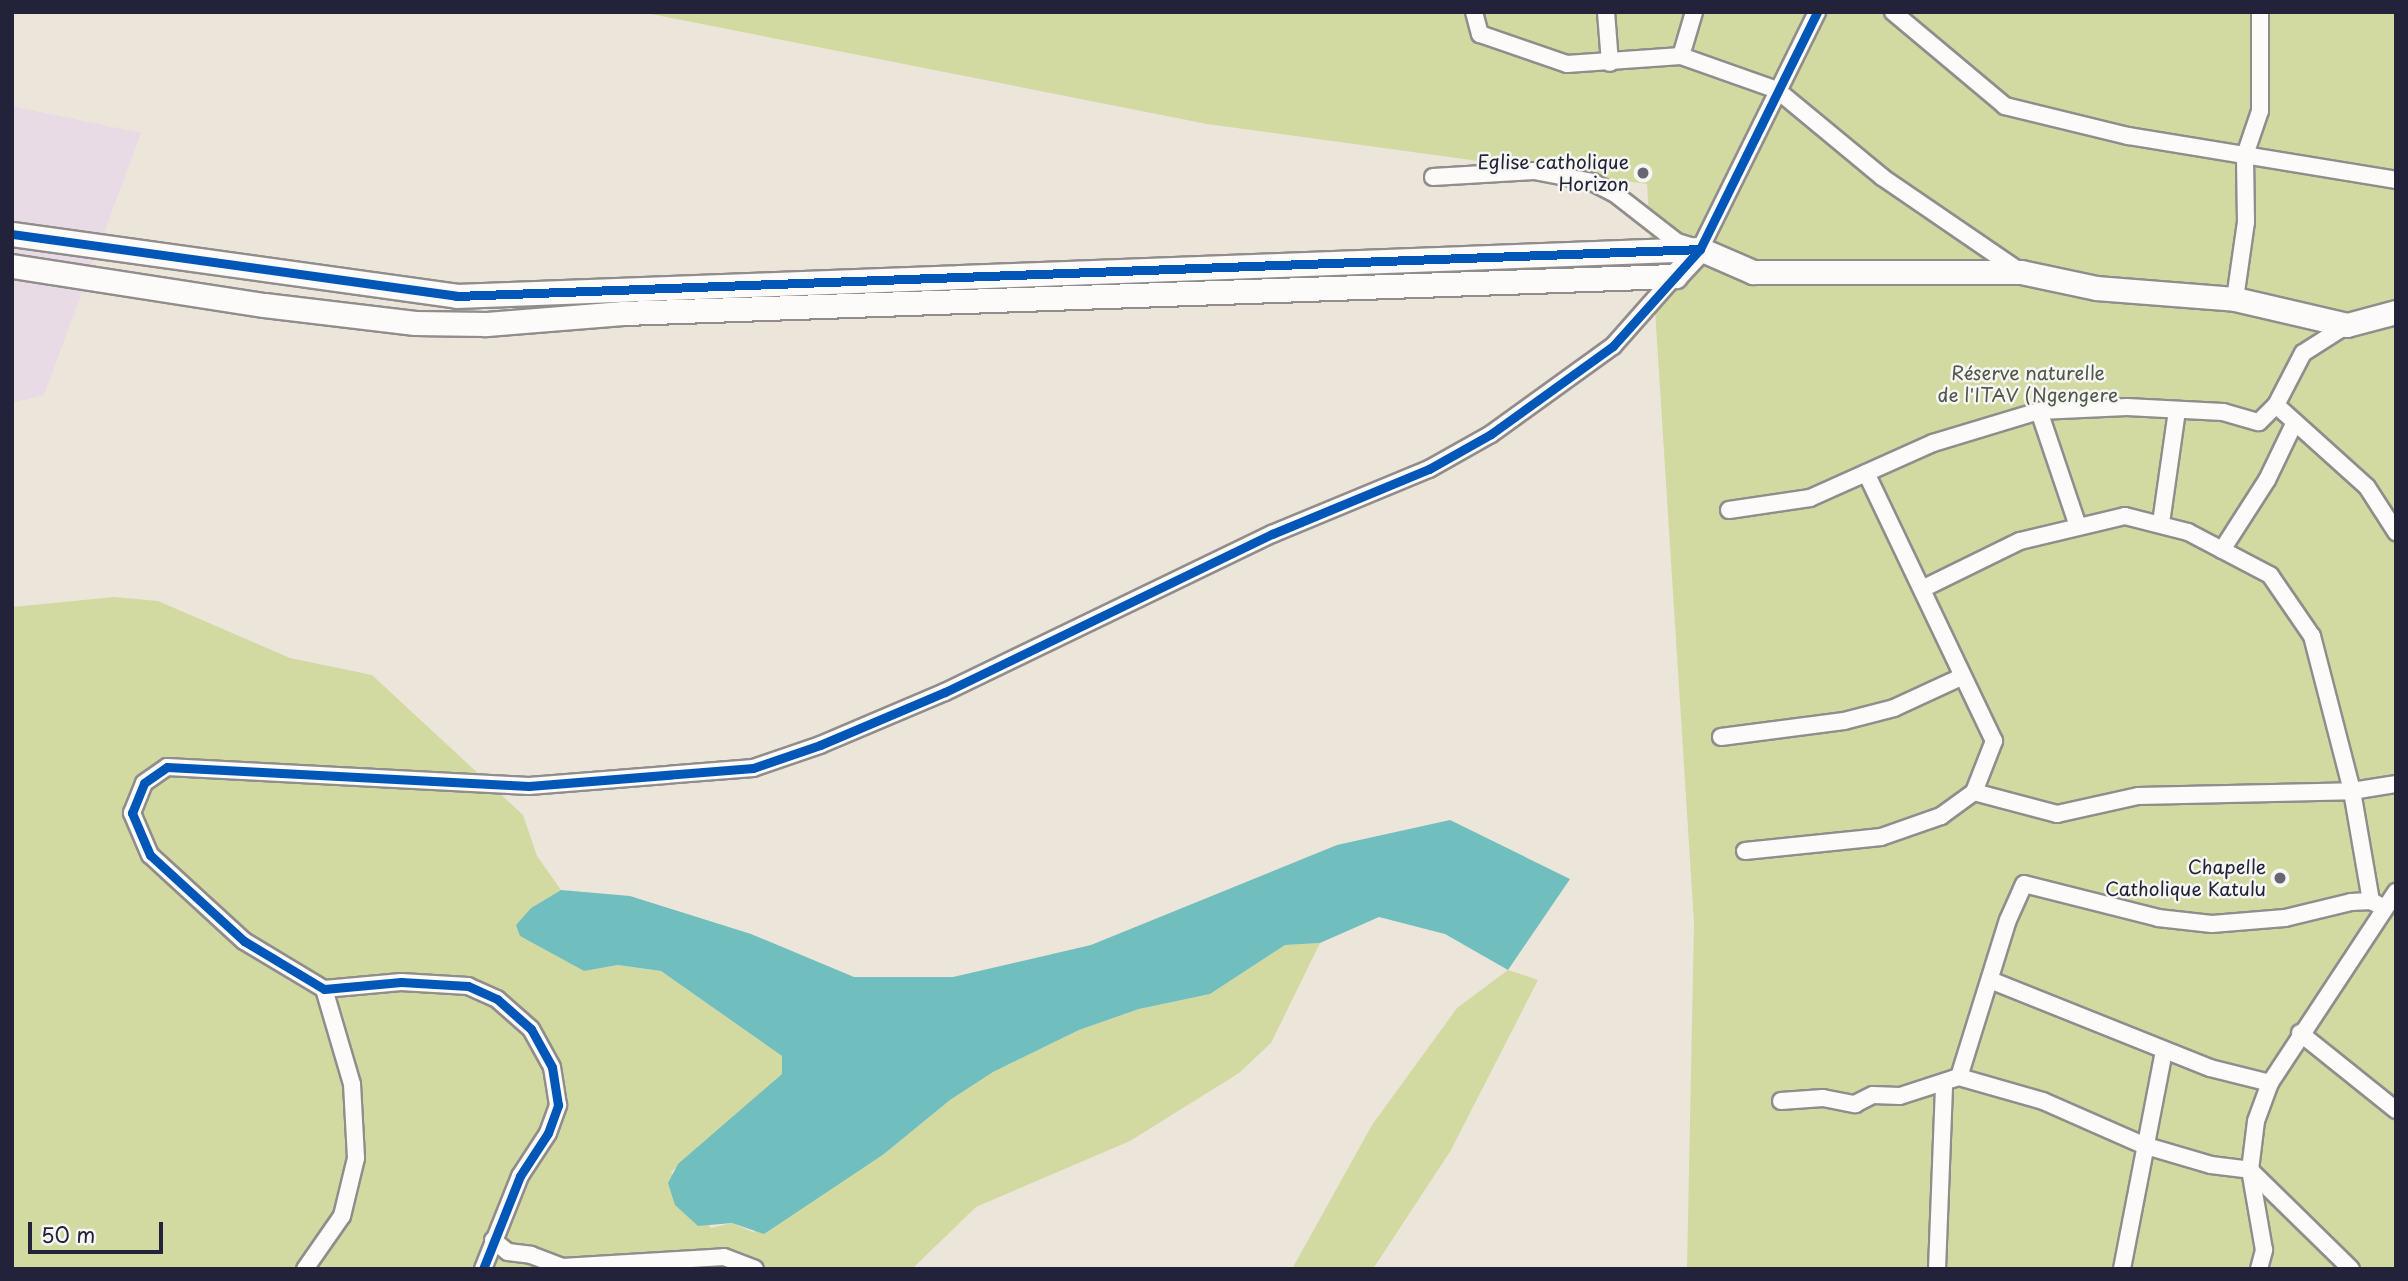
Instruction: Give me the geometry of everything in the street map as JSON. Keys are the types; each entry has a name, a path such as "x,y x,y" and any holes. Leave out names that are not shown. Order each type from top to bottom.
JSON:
{"street":[{"path":"1474,12 1480,34 1513,42 1534,55 1567,64 1681,57 1777,90 1882,177 2021,272"},
{"path":"1605,12 1610,62"},
{"path":"1681,57 1694,12"},
{"path":"484,1269 520,1176 548,1133 558,1105 552,1066 531,1029 497,999 468,986 401,982 324,989 244,941 150,855 132,813 144,783 167,766 529,786 752,768 820,746 968,681 1272,534 1429,469 1491,434 1614,346 1700,249 1817,12"},
{"path":"1893,12 2005,106 2128,136 2396,180"},
{"path":"2235,299 2246,222 2245,155 2260,111 2260,12"},
{"path":"1433,177 1534,171 1592,182 1614,193 1677,242 1752,272 2021,272 2096,288 2235,299 2347,325"},
{"path":"12,234 456,296 1700,249"},
{"path":"12,266 264,305 415,323 486,324 624,313 1675,276"},
{"path":"1729,510 1810,498 1933,443 2039,411 2127,407 2223,412 2259,422 2276,405 2302,353 2347,325 2396,312"},
{"path":"2276,405 2294,424 2331,450 2367,487 2396,532"},
{"path":"2039,411 2078,526"},
{"path":"2161,523 2177,411"},
{"path":"2222,550 2267,480 2294,424"},
{"path":"1745,852 1881,837 1941,816 1974,792 1994,741 1961,677 1866,473"},
{"path":"1922,589 2021,541 2125,516 2161,523 2270,575 2312,636 2352,791 2377,904 2270,1083 2256,1121 2250,1170 2264,1250 2259,1269"},
{"path":"1721,737 1844,721 1894,708 1961,677"},
{"path":"1974,792 2057,814 2138,796 2352,791 2396,784"},
{"path":"1937,1269 1952,1081 2024,884 2158,918 2212,924 2252,923 2377,904 2396,892"},
{"path":"1990,980 2164,1051 2270,1083"},
{"path":"305,1269 342,1216 356,1158 352,1084 324,989"},
{"path":"2300,1033 2396,1110"},
{"path":"2122,1269 2143,1145 2164,1051"},
{"path":"1780,1101 1823,1098 1855,1104 1873,1095 1900,1096 1952,1081 2043,1101 2143,1145 2211,1165 2250,1170 2351,1269"},
{"path":"493,1240 508,1252 531,1255 562,1268 724,1257 755,1269"}],"shaded area":[{"path":"12,106 141,133 44,395 12,403"}],"green space":[{"name":"Réserve naturelle de l'ITAV (Ngengere","path":"641,12 2396,12 2396,1269 1687,1269 1694,923 1647,184 1207,124"},
{"path":"114,597 158,601 290,658 372,675 523,815 537,856 561,890 531,908 520,936 584,971 618,965 661,971 782,1056 782,1074 671,1172 711,1228 732,1223 753,1232 884,1154 950,1100 993,1072 1079,1030 1139,1009 1210,994 1285,945 1320,943 1271,1043 1239,1073 1130,1141 976,1207 912,1269 12,1269 12,607"},
{"path":"1508,970 1538,980 1451,1150 1373,1269 1292,1269 1372,1125 1457,1008"}],"water":[{"path":"1450,820 1570,879 1508,970 1445,934 1379,917 1320,943 1285,945 1210,994 1139,1009 1079,1030 993,1072 950,1100 884,1154 764,1234 732,1223 698,1226 675,1205 668,1183 678,1164 782,1074 782,1056 661,971 618,965 584,971 520,936 516,925 531,908 561,890 630,896 751,934 854,977 953,977 1091,945 1337,845"}],"cycle path":[{"path":"483,1269 520,1176 548,1133 558,1105 552,1067 531,1029 497,999 468,986 401,982 324,989 244,941 150,855 132,813 144,783 167,767 529,786 753,768 820,745 945,692 1272,534 1429,469 1491,434 1613,346 1700,249 1817,12"},
{"path":"12,234 456,296 1700,249"}],"place":[{"name":"Eglise catholique Horizon","path":"1643,173"},
{"name":"Chapelle Catholique Katulu","path":"2280,878"}]}
